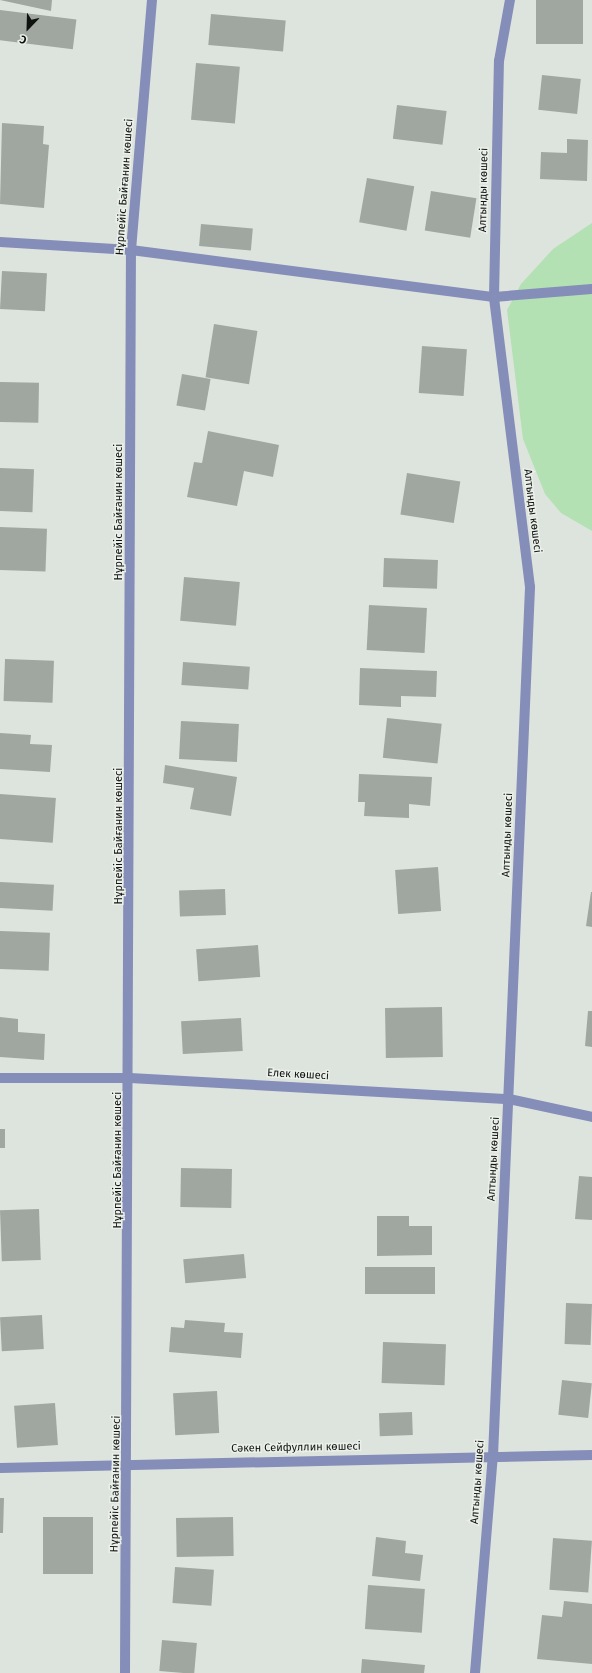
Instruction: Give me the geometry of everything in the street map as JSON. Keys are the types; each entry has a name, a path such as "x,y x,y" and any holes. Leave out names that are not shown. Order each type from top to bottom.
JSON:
{"street":[{"name":"Нұрпейіс Байғанин көшесі","path":"125,1673 128,1463 130,1078 131,250 152,0"},
{"name":"Алтынды көшесі","path":"475,1673 493,1456 530,587 494,297 499,61 510,0"},
{"path":"0,242 131,250 494,297 592,289"},
{"name":"Елек көшесі","path":"0,1078 130,1078 509,1099 592,1117"},
{"name":"Сәкен Сейфуллин көшесі","path":"0,1468 128,1463 592,1454"}],"green space":[{"path":"592,223 592,531 561,513 545,494 523,439 507,310 521,284 553,249"}],"building":[{"path":"0,0 52,0 51,11"},
{"path":"536,0 583,0 583,44 536,44"},
{"path":"0,10 76,19 73,49 0,40"},
{"path":"211,14 286,21 283,51 208,45"},
{"path":"196,63 240,67 235,124 191,120"},
{"path":"542,75 581,79 577,114 538,110"},
{"path":"397,105 447,111 442,145 393,139"},
{"path":"2,123 44,126 43,144 49,145 44,208 0,204"},
{"path":"567,139 588,140 587,181 540,179 541,152 567,153"},
{"path":"367,178 414,186 406,231 359,222"},
{"path":"431,191 476,198 470,238 425,231"},
{"path":"201,224 253,229 251,250 199,246"},
{"path":"2,271 47,273 45,311 0,309"},
{"path":"214,324 257,331 249,384 206,377"},
{"path":"422,346 467,349 464,396 419,393"},
{"path":"182,374 211,379 205,411 176,406"},
{"path":"0,382 39,383 38,423 0,422"},
{"path":"208,431 279,445 273,477 244,471 237,506 187,497 194,462 202,463"},
{"path":"0,468 34,469 32,512 0,511"},
{"path":"407,473 460,481 454,523 400,514"},
{"path":"0,527 47,529 45,572 0,570"},
{"path":"384,558 438,560 437,589 383,587"},
{"path":"184,577 240,582 236,626 180,621"},
{"path":"369,605 427,608 425,653 367,650"},
{"path":"5,659 54,661 53,703 4,701"},
{"path":"183,662 250,667 248,690 181,685"},
{"path":"360,668 437,671 436,697 401,696 401,707 359,705"},
{"path":"387,718 442,724 438,764 383,758"},
{"path":"181,721 239,724 237,762 179,759"},
{"path":"0,733 31,735 30,744 52,745 50,772 0,769"},
{"path":"165,765 237,777 231,816 190,809 194,788 163,783"},
{"path":"359,774 432,777 430,806 409,804 409,818 364,816 365,802 358,802"},
{"path":"0,794 56,798 53,843 0,839"},
{"path":"438,867 441,911 398,914 395,870"},
{"path":"0,882 54,885 53,911 0,908"},
{"path":"225,889 226,915 180,917 179,891"},
{"path":"592,892 592,927 586,926"},
{"path":"0,931 50,933 49,971 0,969"},
{"path":"258,945 260,977 198,981 196,949"},
{"path":"442,1007 443,1057 386,1058 385,1008"},
{"path":"588,1011 592,1011 592,1047 585,1046"},
{"path":"0,1017 18,1019 18,1032 45,1034 44,1060 0,1057"},
{"path":"241,1018 243,1051 183,1054 181,1021"},
{"path":"0,1129 5,1129 5,1148 0,1148"},
{"path":"181,1168 232,1169 231,1208 180,1207"},
{"path":"579,1176 592,1177 592,1220 575,1219"},
{"path":"39,1209 41,1260 2,1261 0,1210"},
{"path":"377,1216 409,1216 409,1226 432,1226 432,1255 377,1256"},
{"path":"244,1254 246,1278 185,1283 183,1259"},
{"path":"365,1267 435,1267 435,1294 365,1294"},
{"path":"566,1303 592,1304 591,1345 565,1344"},
{"path":"42,1315 44,1349 2,1351 0,1317"},
{"path":"185,1320 225,1323 224,1332 243,1333 241,1358 169,1352 171,1327 184,1328"},
{"path":"383,1342 446,1344 445,1385 382,1383"},
{"path":"562,1380 592,1383 588,1418 558,1415"},
{"path":"217,1391 219,1433 175,1435 173,1393"},
{"path":"55,1403 58,1445 17,1448 14,1406"},
{"path":"412,1412 413,1435 380,1436 379,1413"},
{"path":"0,1498 4,1498 3,1533 0,1533"},
{"path":"43,1517 93,1517 93,1574 43,1574"},
{"path":"233,1517 234,1556 177,1557 176,1518"},
{"path":"376,1537 406,1541 405,1553 423,1555 420,1581 372,1576"},
{"path":"553,1538 592,1541 588,1593 549,1590"},
{"path":"175,1567 214,1570 211,1606 172,1603"},
{"path":"368,1585 425,1589 422,1633 365,1629"},
{"path":"564,1601 592,1604 592,1664 537,1659 542,1615 562,1617"},
{"path":"162,1640 197,1643 194,1673 159,1671"},
{"path":"362,1659 425,1665 424,1673 361,1673"}]}
